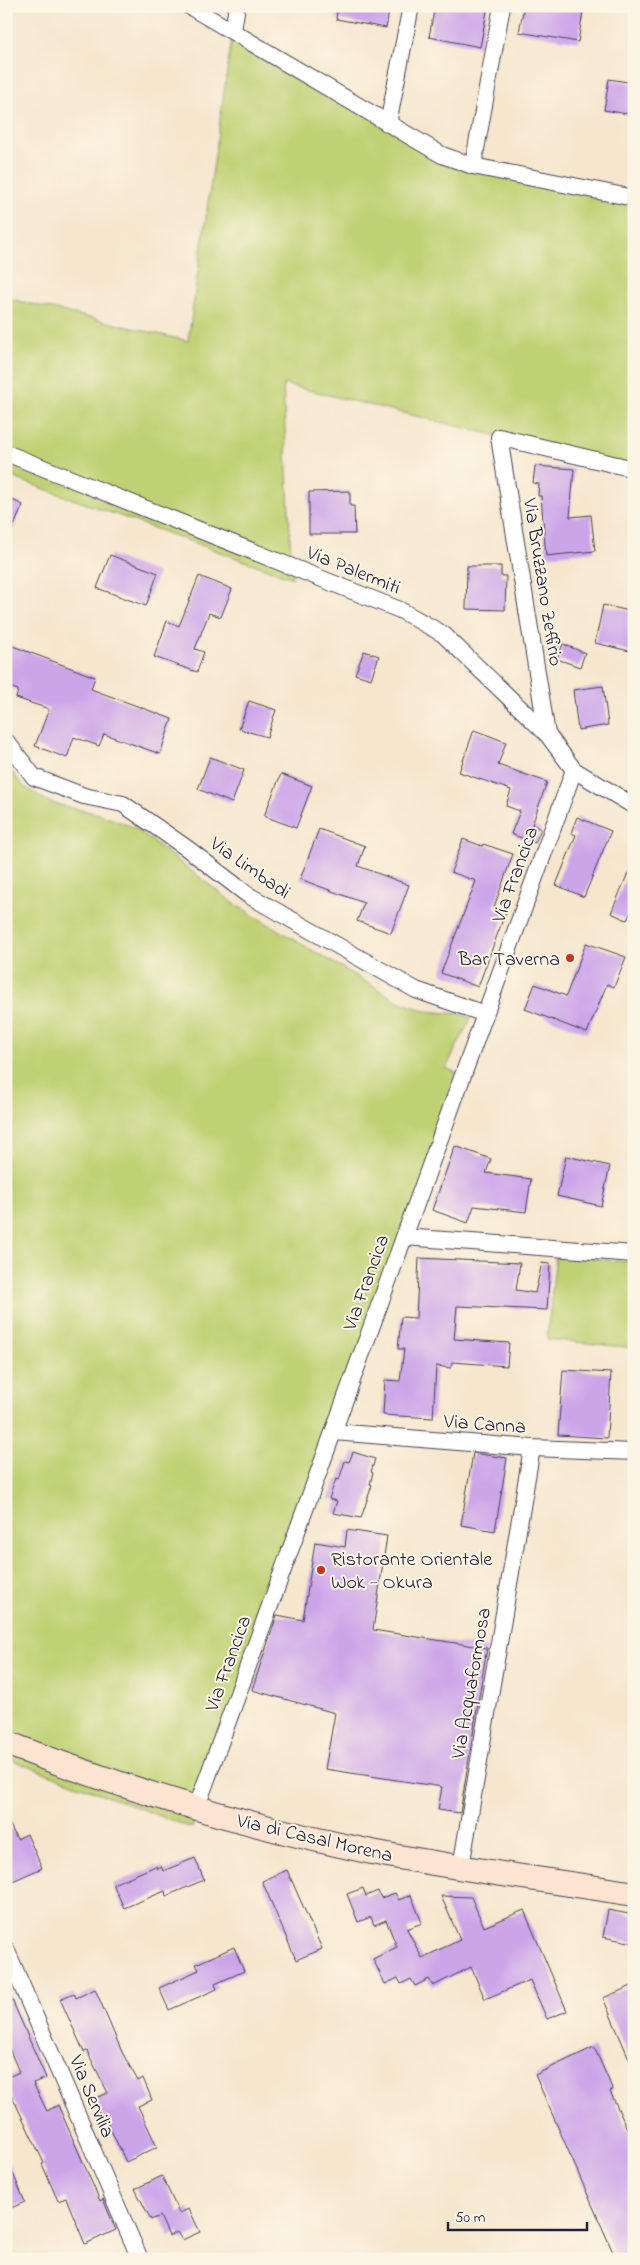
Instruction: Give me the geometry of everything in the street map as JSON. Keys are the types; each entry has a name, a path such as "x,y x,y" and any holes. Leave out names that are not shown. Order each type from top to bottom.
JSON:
{"main road":[{"name":"Via di Casal Morena","path":"6,1743 196,1809 332,1843 461,1867 634,1894"}],"street":[{"path":"189,6 233,30 442,155 474,166 634,198"},
{"path":"233,30 237,6"},
{"path":"388,124 411,6"},
{"path":"474,166 502,6"},
{"name":"Via Bruzzano Zeffirio","path":"547,734 499,437 634,469"},
{"name":"Via Palermiti","path":"6,453 400,610 443,634 547,734 574,770 634,806"},
{"name":"Via Limbadi","path":"6,741 34,777 84,796 123,804 188,849 248,895 416,990 485,1014"},
{"name":"Via Francica","path":"196,1809 574,770"},
{"path":"404,1237 634,1254"},
{"name":"Via Canna","path":"334,1432 532,1448 634,1452"},
{"name":"Via Acquaformosa","path":"461,1867 532,1448"},
{"name":"Via Servilia","path":"6,1949 140,2259"}],"green space":[{"path":"233,30 442,155 634,198 634,469 283,384 292,578 6,475 6,298 188,341"},
{"path":"6,764 23,786 51,803 99,814 135,828 236,905 398,1001 425,1011 460,1014 471,1018 446,1068 463,1076 192,1828 6,1758"},
{"path":"556,1254 634,1263 634,1348 547,1339"}],"building":[{"path":"338,6 390,6 386,28 336,19"},
{"path":"435,6 488,6 480,47 429,37"},
{"path":"524,6 584,6 578,42 519,32"},
{"path":"609,79 634,83 634,115 604,110"},
{"path":"535,466 574,469 570,517 591,515 595,551 546,556 541,496 538,496 539,484 533,483"},
{"path":"350,491 350,506 354,506 355,534 309,534 309,492"},
{"path":"6,497 23,505 6,544"},
{"path":"110,555 158,573 146,606 97,588"},
{"path":"467,566 501,566 501,576 506,576 505,610 466,609"},
{"path":"199,576 232,589 221,617 209,613 195,649 204,652 197,672 154,657 167,621 179,626"},
{"path":"603,605 634,612 634,652 595,643"},
{"path":"563,644 585,653 580,667 557,659"},
{"path":"10,645 95,677 91,689 172,719 160,754 104,734 99,746 74,737 67,758 35,746 49,709 16,698 18,690 6,686 6,657"},
{"path":"364,651 379,656 371,679 355,674"},
{"path":"603,686 608,725 578,730 573,690"},
{"path":"249,701 276,710 267,737 239,729"},
{"path":"474,730 506,742 498,765 547,782 532,825 541,829 535,843 511,834 520,811 506,806 511,790 459,772"},
{"path":"210,757 244,770 232,803 198,789"},
{"path":"281,774 312,786 296,828 264,816"},
{"path":"577,817 611,831 584,897 556,885 576,835 571,833"},
{"path":"319,829 365,846 358,866 409,885 391,933 357,921 364,903 300,879"},
{"path":"463,839 513,854 494,907 506,911 478,987 441,973 476,881 451,872"},
{"path":"634,859 634,916 630,914 627,920 611,913"},
{"path":"586,943 626,957 614,987 607,984 587,1033 525,1009 535,984 566,996"},
{"path":"455,1146 491,1159 486,1173 531,1179 526,1212 474,1206 468,1223 432,1210"},
{"path":"566,1156 610,1166 601,1206 557,1196"},
{"path":"419,1258 520,1263 516,1290 535,1293 542,1263 550,1264 547,1310 457,1306 454,1339 509,1343 507,1366 452,1362 451,1368 436,1366 433,1418 383,1415 385,1380 400,1381 404,1349 398,1349 401,1317 416,1318"},
{"path":"563,1370 611,1373 607,1438 558,1435"},
{"path":"353,1452 375,1459 371,1472 373,1473 370,1484 372,1485 361,1518 333,1513 337,1501 329,1499 336,1479 339,1480 345,1461 349,1462"},
{"path":"473,1453 507,1458 495,1531 461,1525"},
{"path":"347,1530 387,1536 373,1630 487,1648 460,1813 438,1810 442,1787 325,1769 335,1713 252,1690 277,1615 303,1620 315,1542 345,1547"},
{"path":"6,1817 17,1839 27,1834 42,1868 6,1884"},
{"path":"195,1858 204,1880 166,1896 165,1891 124,1908 113,1884 156,1866 157,1869 161,1866 163,1871"},
{"path":"287,1870 322,1949 296,1960 262,1881"},
{"path":"363,1888 366,1896 378,1891 381,1898 395,1893 399,1900 411,1895 422,1923 407,1929 422,1958 460,1940 441,1896 471,1897 484,1927 524,1910 567,2011 547,2019 530,1980 485,1999 471,1967 433,1986 429,1979 415,1986 411,1979 401,1984 398,1978 385,1984 373,1959 397,1947 386,1920 374,1925 371,1917 358,1922 347,1894"},
{"path":"608,1910 634,1915 634,1943 603,1937"},
{"path":"234,1947 244,1971 215,1984 217,1989 169,2010 159,1988 199,1970 196,1964"},
{"path":"634,1985 634,2070 603,1998"},
{"path":"6,1986 46,2078 33,2083 47,2111 58,2105 100,2201 103,2199 116,2230 85,2244 66,2198 58,2201 42,2164 44,2163 10,2092 6,2094 6,2078 19,2072 6,2041"},
{"path":"95,1989 122,2052 138,2081 143,2078 152,2100 138,2106 157,2147 126,2162 103,2113 100,2115 93,2099 108,2093 87,2051 84,2052 60,1999 74,1993 76,1998"},
{"path":"594,2047 613,2090 610,2091 634,2144 634,2259 616,2259 535,2075"},
{"path":"6,2157 25,2202 6,2210"},
{"path":"162,2176 179,2213 189,2209 200,2232 182,2240 177,2232 169,2236 160,2216 151,2220 135,2189"}],"place":[{"name":"Bar Taverna","path":"570,958"},
{"name":"Ristorante Orientale Wok - Okura","path":"321,1570"}]}
